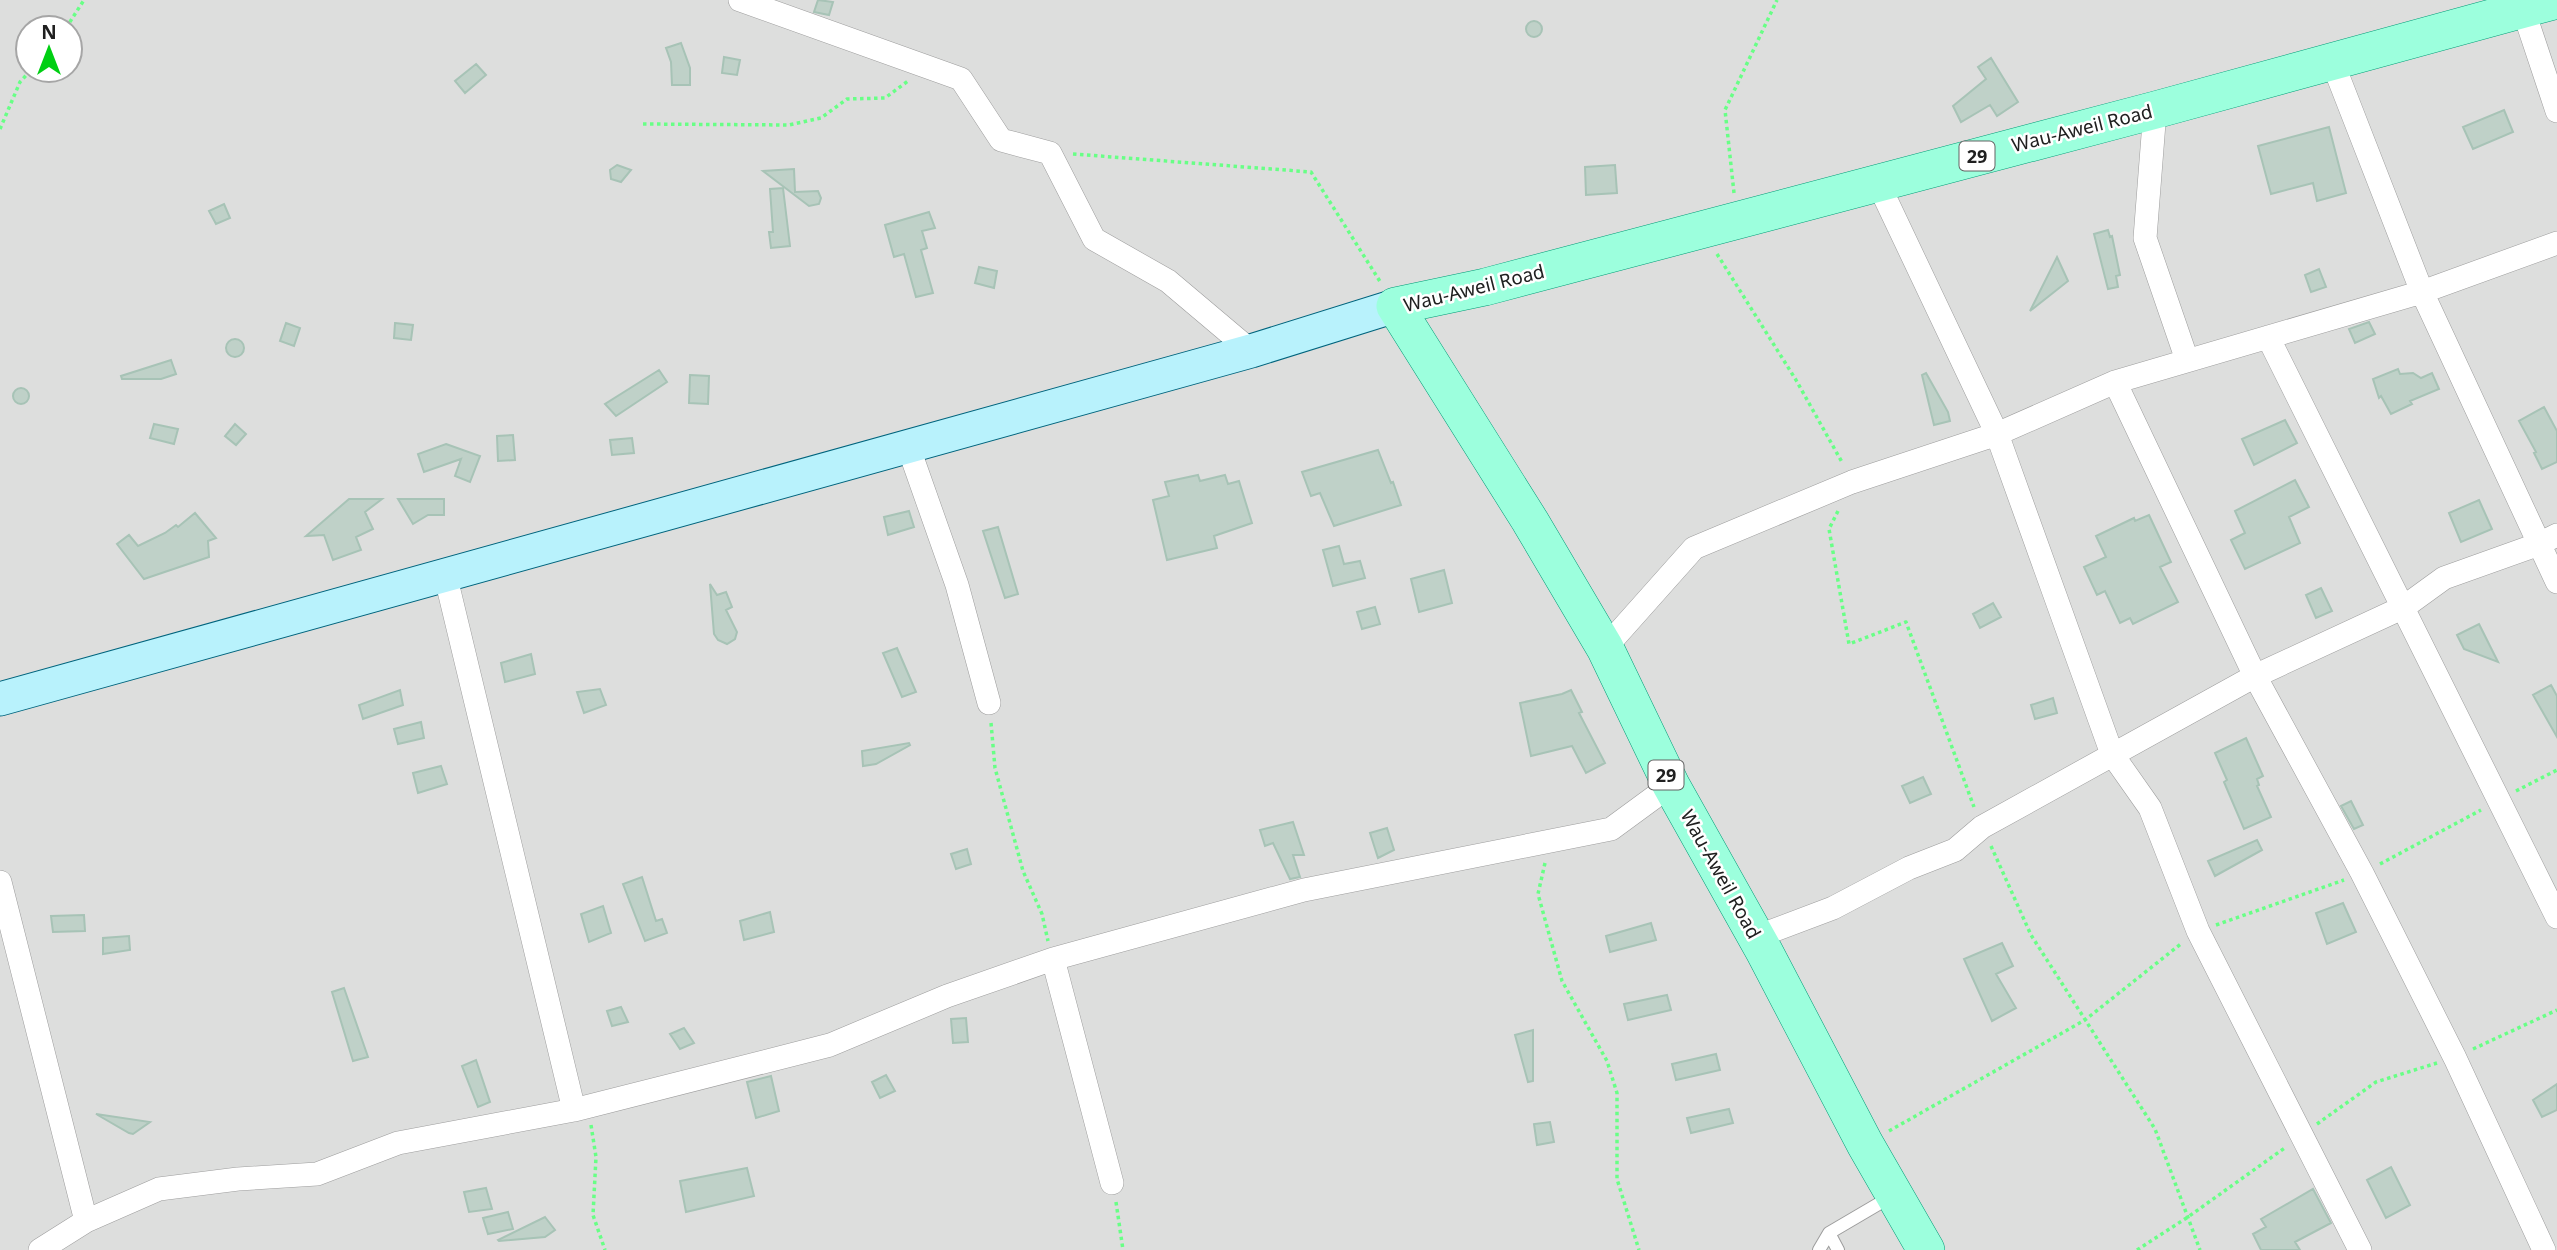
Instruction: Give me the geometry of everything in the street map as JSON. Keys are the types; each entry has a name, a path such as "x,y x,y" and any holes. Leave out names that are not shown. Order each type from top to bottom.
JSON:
{"main road":[{"name":"Wau-Aweil Road","path":"1926,1250 1671,785 1605,648 1530,521 1395,306 1485,287 2540,5"}],"street":[{"path":"740,0 961,79 1001,140 1050,153 1094,239 1168,281 1251,351"},
{"path":"2540,5 2557,111"},
{"path":"2332,61 2422,292 2548,540 2557,582"},
{"path":"2155,110 2144,238 2187,360"},
{"path":"1877,181 1997,434 2112,754 2150,808 2198,931 2360,1250"},
{"path":"1605,648 1694,548 1853,482 1997,434 2115,382 2422,292 2557,243"},
{"path":"0,699 1251,351 1395,306"},
{"path":"2268,337 2557,917"},
{"path":"2115,382 2255,676 2362,873 2455,1058 2544,1250"},
{"path":"908,446 957,585 989,703"},
{"path":"1756,937 1833,908 1909,868 1955,850 1982,827 2112,754 2255,676 2404,607 2444,578 2548,540"},
{"path":"445,574 574,1110"},
{"path":"40,1250 86,1221 159,1189 238,1179 317,1174 398,1143 574,1110 830,1045 947,996 1052,959 1304,890 1611,829 1671,785"},
{"path":"0,881 86,1221"},
{"path":"1052,959 1111,1183"}],"lane":[{"path":"1819,1250 1829,1233 1895,1194"},
{"path":"1829,1233 1838,1250"}],"path":[{"path":"1737,220 1725,110 1777,0"},
{"path":"643,124 789,125 821,118 847,99 885,98 903,86 924,65"},
{"path":"0,129 19,84"},
{"path":"1050,153 1311,172 1395,306"},
{"path":"1701,229 1796,380 1853,482 1829,529 1849,644 1906,622 1982,827 2031,935 2155,1129 2200,1250"},
{"path":"989,703 995,768 1023,871 1042,914 1052,959"},
{"path":"1560,838 1545,864 1538,894 1562,981 1607,1061 1617,1093 1618,1179 1639,1250"},
{"path":"2137,1250 2188,1217 2376,1082 2455,1058 2557,1010"},
{"path":"574,1110 591,1125 596,1157 593,1215 605,1250"},
{"path":"1111,1183 1123,1250"}],"shaded area":[{"path":"0,0 2557,0 2557,1250 0,1250"}],"building":[{"path":"818,0 833,2 829,15 814,12"},
{"path":"1531,21 1537,21 1542,29 1540,35 1531,37 1526,32 1526,26"},
{"path":"681,43 690,68 690,85 672,85 671,62 666,48"},
{"path":"724,57 740,60 737,75 722,73"},
{"path":"1991,58 2018,102 1997,116 1990,105 1961,122 1953,106 1986,79 1978,67"},
{"path":"476,64 486,75 465,93 455,81"},
{"path":"2504,110 2513,132 2473,149 2463,127"},
{"path":"2329,127 2346,193 2317,201 2313,183 2271,194 2258,146"},
{"path":"617,165 631,170 621,182 611,179 610,170"},
{"path":"1615,165 1617,193 1586,195 1585,167"},
{"path":"794,169 795,192 818,191 821,198 819,204 809,206 763,171"},
{"path":"783,188 790,246 771,248 769,232 773,232 770,189"},
{"path":"224,204 230,218 216,224 209,211"},
{"path":"929,212 935,228 922,231 927,248 921,250 933,293 916,297 904,254 894,257 885,225"},
{"path":"2108,230 2110,237 2112,236 2120,275 2116,276 2118,287 2108,289 2094,234"},
{"path":"2057,257 2068,281 2030,311"},
{"path":"979,267 997,271 994,288 975,283"},
{"path":"2319,269 2326,287 2311,292 2305,275"},
{"path":"2369,322 2375,334 2355,343 2349,329"},
{"path":"286,323 300,328 294,346 280,341"},
{"path":"395,323 413,325 411,340 394,338"},
{"path":"235,339 241,342 244,348 241,354 235,357 229,354 226,348 229,342"},
{"path":"171,360 176,374 161,379 122,379 121,376"},
{"path":"2398,369 2400,374 2413,373 2421,378 2432,373 2439,389 2410,401 2412,404 2391,414 2381,396 2379,398 2373,379"},
{"path":"659,370 667,382 616,416 605,404"},
{"path":"1926,373 1948,412 1950,421 1934,425 1922,375"},
{"path":"690,375 709,376 708,404 689,403"},
{"path":"18,388 24,388 29,396 27,402 18,404 13,399 13,393"},
{"path":"2544,407 2557,431 2557,462 2542,469 2519,421"},
{"path":"2285,420 2297,443 2254,465 2242,439"},
{"path":"154,424 178,429 174,444 150,438"},
{"path":"235,424 246,434 236,445 225,436"},
{"path":"513,435 515,460 498,461 497,436"},
{"path":"632,438 634,453 612,455 610,440"},
{"path":"446,444 480,456 470,482 455,476 461,459 424,472 418,454"},
{"path":"1378,450 1401,505 1334,526 1320,493 1311,496 1302,472"},
{"path":"1198,475 1200,481 1225,475 1228,484 1239,481 1252,523 1214,536 1217,548 1167,560 1153,500 1169,496 1165,482"},
{"path":"2295,480 2309,507 2289,517 2300,543 2245,569 2231,540 2245,533 2235,511"},
{"path":"349,499 382,499 365,512 373,529 356,537 361,550 333,560 324,535 306,536"},
{"path":"398,499 444,499 444,515 428,515 413,524"},
{"path":"2479,500 2492,529 2461,542 2449,513"},
{"path":"909,511 914,527 888,535 884,517"},
{"path":"195,513 216,538 208,541 209,557 144,579 117,544 129,535 138,546 176,525 178,527"},
{"path":"2149,515 2171,562 2160,567 2178,602 2133,624 2130,618 2120,623 2105,591 2097,595 2084,567 2106,557 2096,536 2134,518 2135,521"},
{"path":"998,527 1018,594 1005,598 983,531"},
{"path":"1339,546 1344,564 1360,561 1365,578 1333,586 1323,550"},
{"path":"1444,570 1452,603 1419,612 1411,579"},
{"path":"710,584 717,595 726,592 732,607 726,610 737,632 735,639 727,644 718,640 714,634"},
{"path":"2321,588 2332,611 2316,618 2306,595"},
{"path":"1993,603 2001,617 1980,628 1973,614"},
{"path":"1375,607 1380,624 1362,629 1357,612"},
{"path":"2479,624 2498,662 2464,649 2457,635"},
{"path":"897,648 916,692 902,697 883,653"},
{"path":"531,654 535,674 505,682 501,663"},
{"path":"2551,685 2557,696 2557,737 2533,695"},
{"path":"600,689 606,705 584,713 577,692"},
{"path":"400,690 403,705 363,719 359,705"},
{"path":"1571,690 1582,712 1579,713 1605,763 1586,773 1572,746 1531,756 1520,703"},
{"path":"2053,698 2057,713 2035,719 2031,705"},
{"path":"421,722 424,738 398,744 394,729"},
{"path":"2246,738 2263,776 2257,779 2257,786 2271,817 2244,829 2215,753"},
{"path":"909,743 910,745 876,764 863,766 862,751"},
{"path":"441,766 447,784 418,793 413,773"},
{"path":"1923,777 1931,794 1910,803 1902,786"},
{"path":"2351,801 2363,825 2354,829 2341,806"},
{"path":"1293,822 1304,855 1293,855 1300,877 1290,879 1273,843 1265,846 1260,830"},
{"path":"1387,828 1394,850 1378,858 1370,833"},
{"path":"2257,840 2262,850 2215,876 2208,861"},
{"path":"967,849 971,864 956,869 951,854"},
{"path":"642,877 656,921 662,919 667,933 645,941 623,884"},
{"path":"2343,903 2356,932 2327,944 2316,913"},
{"path":"603,906 611,933 589,942 581,914"},
{"path":"770,912 774,932 744,940 740,921"},
{"path":"84,915 85,931 53,932 51,916"},
{"path":"1651,923 1656,940 1610,952 1606,936"},
{"path":"129,936 130,950 103,954 103,938"},
{"path":"2002,943 2013,966 1996,974 2016,1008 1992,1021 1964,959"},
{"path":"344,988 368,1057 353,1061 332,992"},
{"path":"1667,995 1671,1010 1628,1020 1624,1004"},
{"path":"621,1007 628,1022 612,1026 607,1011"},
{"path":"966,1018 968,1042 953,1043 951,1019"},
{"path":"684,1028 694,1043 680,1049 670,1034"},
{"path":"1533,1030 1533,1081 1528,1082 1515,1035"},
{"path":"1716,1054 1720,1070 1676,1080 1672,1064"},
{"path":"476,1060 490,1102 478,1107 462,1066"},
{"path":"886,1075 895,1091 880,1098 872,1082"},
{"path":"771,1076 779,1111 756,1118 747,1082"},
{"path":"2557,1084 2557,1110 2542,1117 2533,1100"},
{"path":"1729,1109 1733,1123 1691,1133 1687,1118"},
{"path":"96,1114 150,1122 133,1134"},
{"path":"1550,1122 1554,1142 1537,1145 1534,1124"},
{"path":"2391,1167 2410,1205 2386,1218 2367,1180"},
{"path":"747,1168 754,1196 686,1212 680,1181"},
{"path":"486,1188 492,1209 469,1212 464,1192"},
{"path":"2313,1189 2331,1223 2295,1242 2300,1250 2261,1250 2253,1234 2266,1227 2261,1219"},
{"path":"508,1212 513,1229 488,1234 483,1218"},
{"path":"545,1217 555,1230 545,1237 498,1240"}]}
